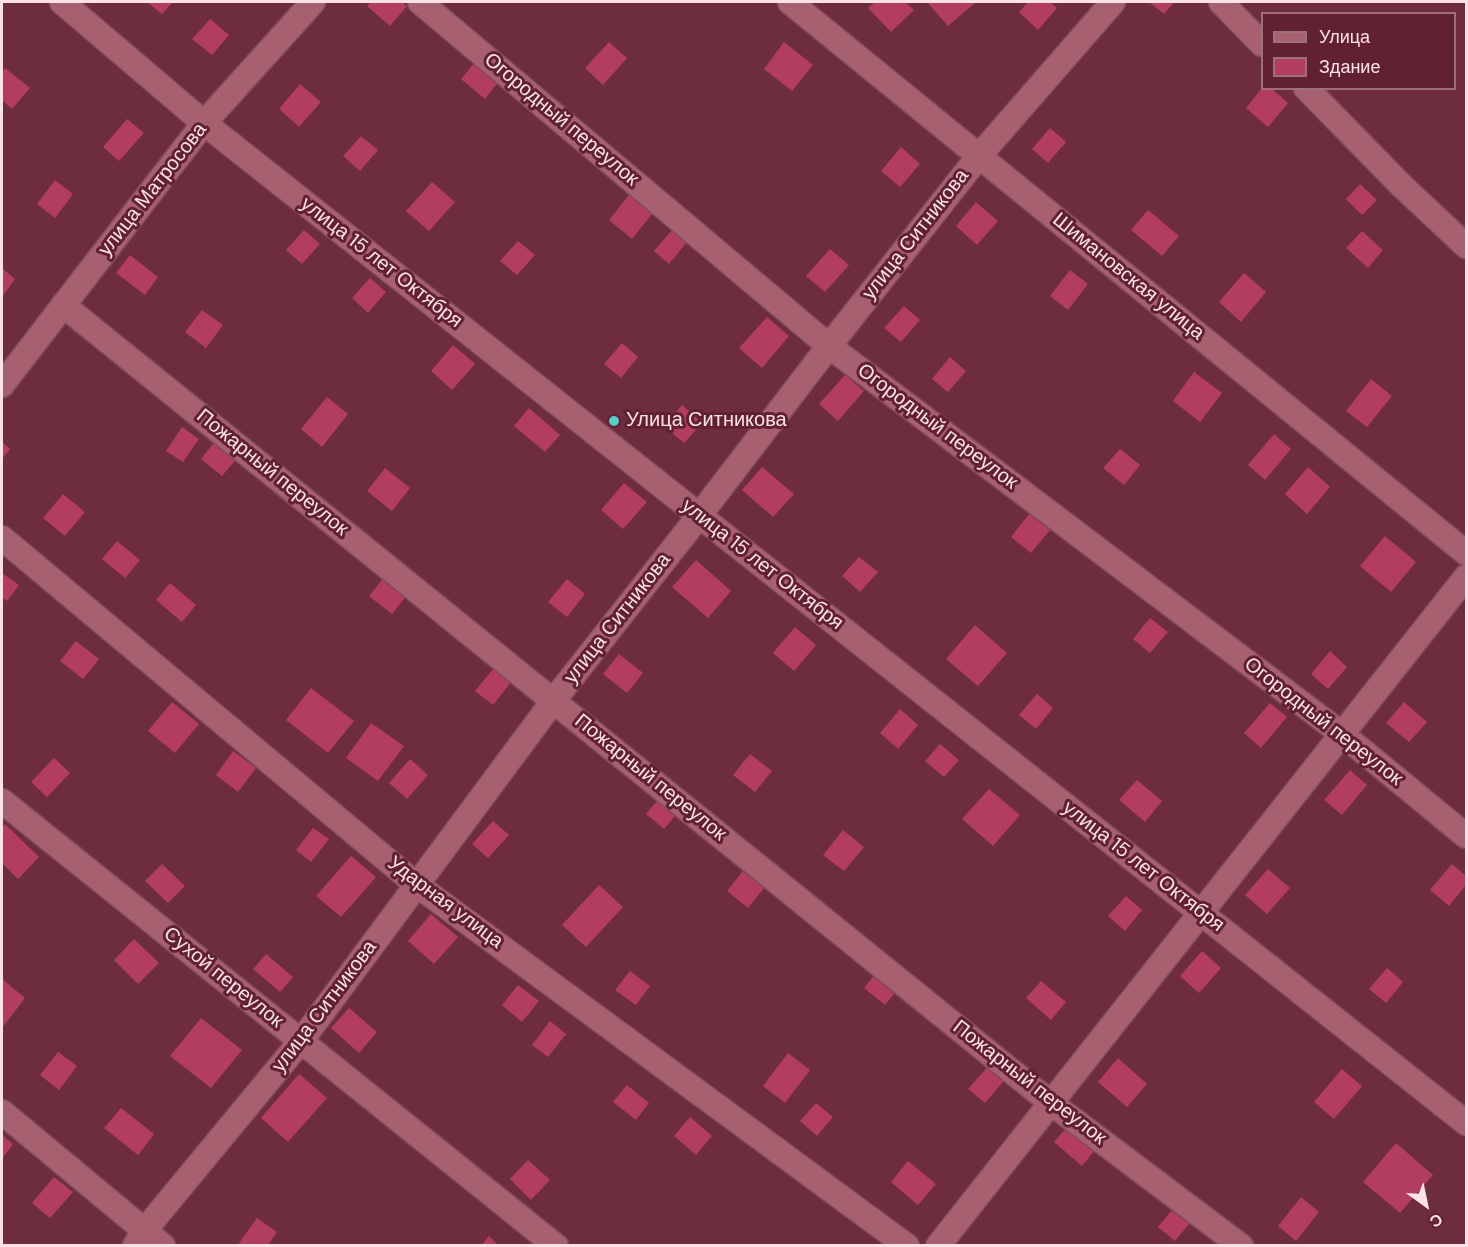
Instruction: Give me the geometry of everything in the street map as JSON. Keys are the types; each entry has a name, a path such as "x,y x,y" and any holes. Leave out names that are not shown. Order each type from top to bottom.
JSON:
{"street":[{"name":"улица 15 лет Октября","path":"62,2 204,123 1467,1123"},
{"name":"улица Матросова","path":"2,385 204,123 313,2"},
{"name":"Огородный переулок","path":"420,2 829,346 1342,734 1467,836"},
{"name":"Шимановская улица","path":"790,2 1467,553"},
{"name":"улица Ситникова","path":"147,1241 301,1041 554,700 829,346 979,156 1113,2"},
{"path":"1221,2 1261,42"},
{"path":"1308,90 1402,186 1467,246"},
{"name":"Пожарный переулок","path":"63,305 1051,1102 1241,1245"},
{"name":"Ударная улица","path":"2,538 417,885 907,1245"},
{"path":"938,1245 1467,577"},
{"name":"Сухой переулок","path":"2,801 556,1245"},
{"path":"2,1112 147,1241"}],"building":[{"path":"147,2 173,2 162,14"},
{"path":"371,2 402,2 407,6 390,26 367,6"},
{"path":"875,2 905,2 914,10 891,32 868,8"},
{"path":"927,2 976,2 948,26"},
{"path":"1028,2 1050,2 1057,8 1038,30 1019,12"},
{"path":"1149,2 1174,2 1164,14"},
{"path":"210,19 229,35 212,55 192,39"},
{"path":"609,42 627,58 603,85 585,68"},
{"path":"784,42 813,65 792,91 764,69"},
{"path":"475,62 499,81 485,99 461,79"},
{"path":"5,68 30,88 12,109 2,100 2,72"},
{"path":"300,84 321,102 299,127 279,109"},
{"path":"1261,89 1273,90 1288,103 1268,127 1246,108"},
{"path":"127,119 144,133 119,161 103,147"},
{"path":"1050,128 1066,142 1048,163 1032,149"},
{"path":"361,136 378,150 360,171 343,156"},
{"path":"901,147 920,164 900,187 881,171"},
{"path":"55,180 73,194 55,218 37,204"},
{"path":"432,182 455,202 429,231 406,211"},
{"path":"1360,184 1377,200 1362,215 1346,199"},
{"path":"629,195 652,214 632,239 609,220"},
{"path":"976,202 998,221 977,245 956,226"},
{"path":"1148,210 1179,236 1162,256 1131,230"},
{"path":"304,230 320,244 302,264 286,250"},
{"path":"672,230 687,242 669,264 654,251"},
{"path":"1362,231 1383,250 1368,268 1346,248"},
{"path":"518,241 535,255 517,275 500,261"},
{"path":"830,249 849,265 825,292 806,276"},
{"path":"130,255 158,277 145,295 116,273"},
{"path":"2,268 15,279 2,297"},
{"path":"1070,270 1088,284 1068,310 1050,296"},
{"path":"1244,273 1266,292 1241,322 1219,302"},
{"path":"370,278 386,292 368,313 352,298"},
{"path":"904,306 920,320 901,342 884,328"},
{"path":"202,310 223,325 206,348 185,332"},
{"path":"767,317 789,336 762,368 739,348"},
{"path":"622,343 638,357 621,378 604,364"},
{"path":"453,345 475,364 452,390 431,371"},
{"path":"950,357 966,371 948,392 932,379"},
{"path":"1194,372 1222,393 1200,422 1173,401"},
{"path":"845,375 864,391 838,421 819,404"},
{"path":"1371,379 1392,396 1367,427 1346,411"},
{"path":"327,397 348,414 322,447 301,429"},
{"path":"682,405 702,423 684,443 664,426"},
{"path":"529,408 560,435 545,452 514,426"},
{"path":"182,427 199,439 183,462 166,451"},
{"path":"1274,434 1291,449 1265,480 1248,465"},
{"path":"217,439 239,456 222,476 201,459"},
{"path":"2,442 10,449 2,459"},
{"path":"1120,449 1140,465 1124,485 1103,468"},
{"path":"762,467 794,494 773,517 742,490"},
{"path":"1308,467 1330,487 1307,514 1285,494"},
{"path":"385,468 410,488 392,511 367,491"},
{"path":"624,483 647,502 623,529 601,510"},
{"path":"63,494 85,512 65,536 43,518"},
{"path":"1029,514 1050,530 1031,553 1011,537"},
{"path":"1385,536 1416,562 1391,592 1360,566"},
{"path":"117,541 140,560 125,578 102,559"},
{"path":"859,557 878,572 860,592 842,576"},
{"path":"696,560 731,591 708,618 672,587"},
{"path":"2,573 19,585 7,601 2,597"},
{"path":"385,576 408,594 392,614 369,596"},
{"path":"567,579 585,594 567,617 548,602"},
{"path":"170,583 196,605 182,622 156,600"},
{"path":"1150,618 1168,632 1150,653 1133,639"},
{"path":"975,625 1007,653 978,686 946,659"},
{"path":"795,627 816,645 794,671 773,653"},
{"path":"76,641 99,659 83,679 60,661"},
{"path":"1330,651 1347,667 1328,689 1311,674"},
{"path":"619,654 643,673 627,693 603,674"},
{"path":"498,663 515,677 493,705 475,691"},
{"path":"311,688 354,721 328,753 286,720"},
{"path":"1037,694 1053,708 1036,729 1019,715"},
{"path":"172,702 199,724 175,753 148,731"},
{"path":"1404,702 1427,722 1409,742 1386,723"},
{"path":"1270,703 1287,717 1261,748 1244,733"},
{"path":"900,709 918,725 898,749 880,733"},
{"path":"371,723 404,746 378,781 346,758"},
{"path":"940,744 959,760 944,777 925,761"},
{"path":"233,751 256,768 238,792 216,775"},
{"path":"750,754 772,771 755,792 733,775"},
{"path":"54,758 70,773 47,797 31,782"},
{"path":"410,759 428,775 407,799 389,783"},
{"path":"1350,770 1367,785 1342,815 1324,800"},
{"path":"1137,780 1162,801 1145,822 1119,800"},
{"path":"989,789 1020,815 993,846 962,819"},
{"path":"661,796 679,811 664,829 646,814"},
{"path":"493,821 509,835 488,858 472,844"},
{"path":"5,824 39,857 18,879 2,863 2,827"},
{"path":"313,828 329,839 311,862 296,850"},
{"path":"843,830 864,847 844,871 823,855"},
{"path":"351,856 376,877 341,917 316,896"},
{"path":"162,864 185,886 168,903 145,881"},
{"path":"1452,864 1466,876 1466,885 1449,906 1430,890"},
{"path":"747,866 768,883 748,908 727,891"},
{"path":"1268,869 1290,888 1267,914 1245,895"},
{"path":"599,885 623,907 586,947 562,925"},
{"path":"1126,896 1142,910 1125,931 1108,916"},
{"path":"431,914 458,937 434,964 408,941"},
{"path":"134,939 159,963 138,984 114,960"},
{"path":"1202,951 1221,968 1199,993 1180,976"},
{"path":"266,954 293,977 280,992 253,969"},
{"path":"1387,968 1403,982 1386,1003 1369,989"},
{"path":"630,971 650,986 636,1005 615,990"},
{"path":"877,972 898,989 885,1005 864,988"},
{"path":"2,979 25,998 2,1028"},
{"path":"1041,981 1066,1002 1051,1020 1026,998"},
{"path":"518,985 539,1001 522,1022 502,1005"},
{"path":"349,1008 377,1032 359,1053 331,1028"},
{"path":"201,1018 242,1050 211,1088 170,1056"},
{"path":"550,1021 566,1034 548,1057 532,1045"},
{"path":"58,1052 77,1066 59,1090 40,1075"},
{"path":"788,1053 810,1070 785,1103 763,1086"},
{"path":"1118,1058 1147,1084 1127,1107 1098,1082"},
{"path":"991,1063 1007,1077 985,1103 968,1089"},
{"path":"1342,1069 1362,1086 1334,1119 1314,1102"},
{"path":"299,1074 327,1098 288,1142 261,1118"},
{"path":"627,1085 649,1103 636,1120 613,1102"},
{"path":"816,1103 833,1117 817,1136 800,1121"},
{"path":"121,1108 154,1134 138,1155 104,1128"},
{"path":"690,1117 712,1136 696,1155 674,1136"},
{"path":"1067,1127 1095,1150 1082,1166 1054,1142"},
{"path":"2,1135 13,1144 2,1159"},
{"path":"1396,1143 1433,1175 1400,1213 1363,1182"},
{"path":"528,1160 550,1180 531,1200 510,1179"},
{"path":"908,1161 936,1184 918,1205 891,1182"},
{"path":"54,1177 73,1192 50,1218 32,1203"},
{"path":"1301,1197 1319,1212 1296,1241 1278,1226"},
{"path":"1176,1205 1193,1219 1175,1241 1158,1227"},
{"path":"257,1218 277,1232 267,1246 237,1246"},
{"path":"489,1236 499,1246 481,1246"}],"place":[{"name":"Улица Ситникова","path":"614,421"}]}
